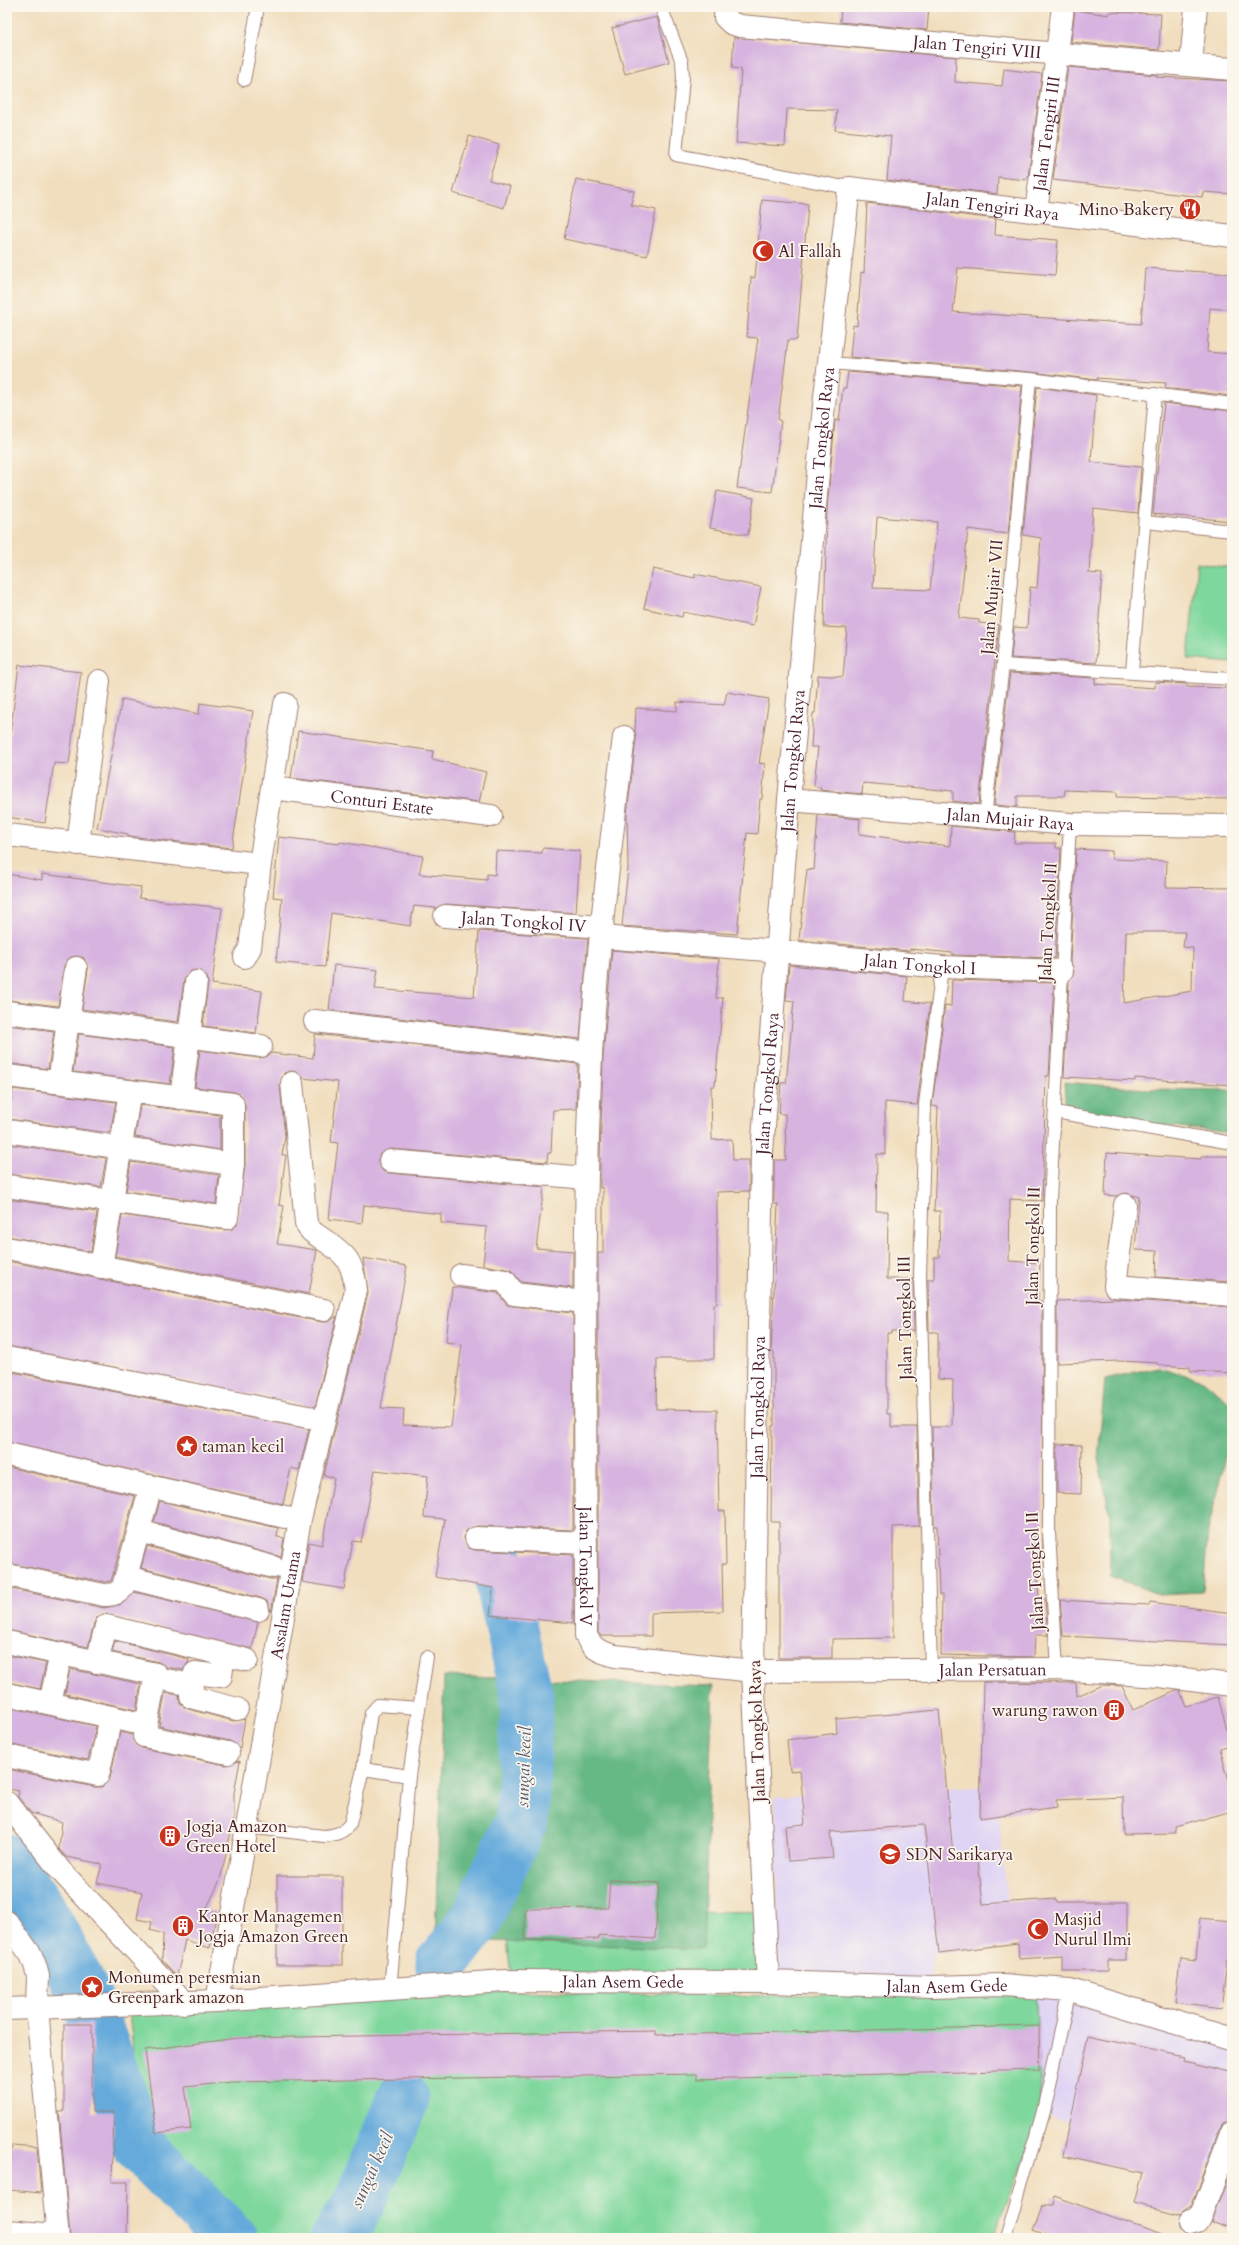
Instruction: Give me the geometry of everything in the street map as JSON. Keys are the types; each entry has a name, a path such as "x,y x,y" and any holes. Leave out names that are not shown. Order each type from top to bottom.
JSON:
{"street":[{"name":"Jalan Tengiri III","path":"1036,212 1063,7"},
{"path":"1191,64 1196,7"},
{"name":"Jalan Tengiri VIII","path":"725,12 731,23 740,26 1191,64 1232,69"},
{"name":"Jalan Tengiri Raya","path":"849,188 1232,236"},
{"name":"Jalan Tongkol Raya","path":"768,1982 753,1671 762,1152 789,800 830,363 849,188"},
{"path":"78,844 99,681"},
{"path":"245,957 250,948 260,864 285,704"},
{"name":"Jalan Tongkol V","path":"624,737 602,932 591,1053 586,1178 586,1635 589,1644 601,1652 615,1656 753,1671"},
{"name":"Conturi Estate","path":"272,788 491,816"},
{"name":"Jalan Mujair Raya","path":"789,800 1070,824 1232,826"},
{"path":"7,836 260,864"},
{"name":"Jalan Tongkol IV","path":"445,916 778,951"},
{"name":"Jalan Tongkol I","path":"778,951 942,967 1062,971"},
{"path":"60,1082 76,968"},
{"path":"182,1098 196,982"},
{"path":"7,1012 261,1046"},
{"path":"315,1021 591,1053"},
{"path":"7,1079 60,1082 233,1104 233,1164 227,1218 7,1186"},
{"name":"Assalam Utama","path":"217,2001 300,1519 356,1290 350,1262 339,1251 309,1231 306,1223 292,1083"},
{"path":"101,1267 130,1091"},
{"path":"7,1131 233,1164"},
{"path":"390,1161 586,1178"},
{"path":"1125,1205 1116,1286 1232,1295"},
{"path":"7,1248 324,1310"},
{"path":"461,1275 504,1281 514,1294 585,1302"},
{"path":"7,1358 308,1417"},
{"path":"7,1454 285,1517"},
{"path":"97,1662 106,1626 138,1531 151,1486"},
{"path":"138,1531 273,1567"},
{"path":"476,1538 586,1543"},
{"path":"7,1575 104,1595 120,1585 258,1610"},
{"path":"106,1626 247,1660"},
{"path":"7,1642 156,1674 144,1736 228,1753"},
{"path":"50,1703 61,1654"},
{"path":"224,1655 221,1676 195,1672 191,1698 237,1709"},
{"name":"Jalan Persatuan","path":"753,1671 1057,1669 1159,1676 1232,1685"},
{"path":"156,1678 192,1685"},
{"path":"7,1694 146,1725"},
{"path":"7,1756 98,1775 111,1717"},
{"path":"7,1803 60,1870 185,2003"},
{"path":"7,1922 31,1955 38,1976 38,2008 58,2237 7,2231"},
{"name":"Jalan Asem Gede","path":"7,2009 185,2003 506,1981 768,1982 930,1987 1002,1985 1070,1990 1232,2039"},
{"path":"1191,2222 1198,2220 1203,2211 1232,2134"}],"lane":[{"path":"244,80 258,7"},
{"path":"661,7 677,47 682,70 676,155 849,188"},
{"path":"830,363 1030,379 1232,404"},
{"name":"Jalan Mujair VII","path":"985,817 1003,665 1030,379"},
{"path":"1132,672 1156,394"},
{"path":"1145,522 1232,531"},
{"path":"1003,665 1232,679"},
{"name":"Jalan Tongkol II","path":"1057,1669 1049,1533 1050,1200 1056,1112 1070,824"},
{"name":"Jalan Tongkol III","path":"930,1670 920,1276 925,1104 942,967"},
{"path":"1056,1112 1232,1143"},
{"path":"390,1990 409,1776 427,1657"},
{"path":"247,1827 324,1836 334,1835 345,1830 350,1824 363,1769 371,1713 378,1705 419,1708"},
{"path":"363,1769 409,1776"},
{"path":"1006,2238 1042,2115 1070,1990"}],"shaded area":[{"name":"SDN Sarikarya","path":"995,1785 1013,1946 932,1954 930,1978 779,1981 775,1797"},
{"path":"1035,1985 1232,2044 1232,2169 1042,2115"}],"green space":[{"path":"1197,563 1232,568 1232,663 1188,659"},
{"path":"1064,1082 1146,1089 1232,1090 1232,1133 1066,1114"},
{"path":"1158,1367 1203,1380 1232,1405 1232,1426 1208,1531 1203,1592 1158,1594 1110,1576 1110,1515 1098,1458 1105,1379"},
{"path":"444,1676 713,1686 703,1949 435,1939"},
{"path":"504,1910 771,1912 763,1974 511,1976"},
{"path":"1035,1985 1042,2115 993,2238 234,2238 232,2233 143,2143 129,2011 507,1991 767,1996"}],"building":[{"path":"841,7 929,7 927,30 840,22"},
{"path":"1075,10 1109,15 1109,12 1161,14 1159,50 1071,42"},
{"path":"657,17 669,62 625,74 612,28"},
{"path":"734,37 956,57 955,82 1002,86 1004,69 1042,74 1028,177 1026,177 1026,180 998,177 997,194 887,180 891,136 835,130 837,110 787,109 785,146 736,143 741,69 732,68"},
{"path":"1068,67 1157,75 1157,77 1232,81 1232,194 1203,192 1202,197 1053,180"},
{"path":"469,136 499,145 489,180 510,186 504,208 453,193"},
{"path":"576,179 634,191 631,205 656,210 647,256 564,239"},
{"path":"762,200 808,204 797,340 788,340 778,420 781,421 772,492 737,488 758,338 747,337 751,277 755,278"},
{"path":"867,203 996,219 995,235 1058,240 1055,275 958,268 953,312 1141,324 1145,268 1232,274 1232,310 1210,308 1207,352 1232,354 1232,396 1165,388 1166,383 1097,378 1097,380 1031,372 850,357 853,325 857,326 861,272 864,273"},
{"path":"848,372 1022,386 1008,534 968,529 959,618 979,620 979,623 999,625 979,804 953,801 953,791 863,783 862,794 820,790 821,787 814,786 818,747 811,747 813,713 815,713 818,675 843,677 847,628 824,627 827,509 835,420 839,421 843,388 846,388","holes":["877,517 937,522 930,590 873,588"]},
{"path":"1037,387 1096,395 1091,462 1141,467 1138,513 1093,508 1089,573 1102,574 1096,663 1011,658 1014,627 1027,628 1030,587 1037,588 1041,538 1023,535"},
{"path":"1164,403 1232,411 1232,521 1153,514"},
{"path":"717,491 754,498 748,535 710,528"},
{"path":"653,569 695,578 695,574 761,587 753,626 683,612 682,617 644,608"},
{"path":"19,665 81,672 69,764 54,763 45,823 7,817 7,758"},
{"path":"1010,673 1095,678 1095,684 1155,688 1155,682 1187,684 1187,687 1232,688 1232,799 1117,797 1117,792 1065,790 1064,796 1017,796 1017,807 994,805"},
{"path":"727,692 769,699 759,763 765,764 762,799 760,799 757,834 747,833 737,934 622,926 628,868 627,814 636,739 636,708 677,711 677,702 724,705"},
{"path":"122,699 199,714 200,703 253,711 232,848 128,836 128,834 97,828"},
{"path":"298,731 433,751 432,759 486,772 479,802 291,778"},
{"path":"818,815 860,819 859,834 950,846 951,826 1015,832 1014,843 1056,843 1056,848 1061,848 1055,958 953,955 953,953 910,949 909,951 799,940 807,869 814,870"},
{"path":"279,837 339,844 340,842 423,856 419,874 487,880 487,874 495,875 496,851 542,853 543,848 580,851 576,913 446,904 436,908 414,906 410,926 331,913 325,967 276,962 282,898 273,897"},
{"path":"1076,849 1112,851 1112,859 1167,861 1166,887 1232,888 1232,1085 1135,1078 1135,1081 1064,1077 1069,981 1074,972 1070,962","holes":["1126,932 1185,932 1183,947 1193,948 1192,991 1124,1003"]},
{"path":"7,874 42,880 42,874 141,887 139,898 222,908 212,984 262,991 256,1033 203,1026 208,983 207,977 198,970 191,971 184,980 178,1022 82,1009 88,969 84,958 77,956 71,957 64,966 58,1006 7,1000"},
{"path":"479,931 588,938 580,1039 329,1010 334,965 378,970 375,989 474,997"},
{"path":"612,950 719,959 716,998 723,998 715,1086 711,1086 712,1140 732,1139 733,1160 749,1160 749,1191 717,1192 717,1304 714,1304 714,1359 657,1359 656,1409 717,1410 719,1511 725,1511 726,1564 722,1564 723,1611 651,1613 651,1636 601,1636 598,1632 598,1253 603,1253 603,1188 600,1188 600,1161 603,1057"},
{"path":"789,965 907,976 905,1001 930,1004 917,1105 885,1102 885,1154 877,1154 876,1211 888,1211 887,1279 913,1279 914,1331 891,1331 891,1333 887,1333 887,1414 891,1414 891,1427 917,1427 919,1526 893,1527 893,1638 832,1639 832,1658 779,1658 779,1522 771,1522 772,1426 774,1426 774,1352 771,1352 778,1204 774,1204 774,1160 786,1160 785,1114 779,1114 781,1083 786,1083 794,1001 786,1000"},
{"path":"952,980 1054,983 1049,1076 1046,1076 1042,1201 1010,1199 1009,1261 1040,1263 1038,1301 1042,1301 1043,1553 1037,1553 1039,1599 1045,1599 1048,1635 1035,1635 1034,1657 941,1655 942,1595 939,1595 937,1526 934,1526 932,1427 952,1427 953,1380 938,1379 938,1332 929,1332 928,1279 934,1279 934,1257 939,1257 940,1211 934,1211 938,1107 932,1106 945,1005 951,1006"},
{"path":"7,1025 54,1031 48,1069 7,1063"},
{"path":"79,1034 175,1047 170,1084 73,1072"},
{"path":"315,1034 578,1064 576,1109 553,1110 551,1153 548,1153 547,1162 391,1149 380,1154 378,1160 383,1171 389,1173 544,1187 536,1248 573,1251 573,1288 521,1282 511,1270 483,1265 487,1227 441,1223 441,1214 364,1205 362,1223 329,1219 338,1143 331,1142 338,1082 303,1078 297,1072 291,1071 284,1073 280,1084 285,1137 282,1155 286,1155 279,1205 284,1206 277,1244 317,1250 309,1294 115,1256 122,1215 225,1230 232,1229 237,1225 245,1165 245,1104 240,1094 235,1092 195,1087 200,1050 259,1058 266,1057 271,1053 313,1058"},
{"path":"13,1089 116,1102 110,1133 8,1119"},
{"path":"140,1105 220,1115 220,1150 135,1137"},
{"path":"7,1144 106,1158 101,1187 7,1174"},
{"path":"1107,1153 1201,1159 1201,1156 1232,1156 1232,1282 1156,1277 1157,1251 1135,1250 1139,1197 1126,1193 1117,1196 1105,1195"},
{"path":"131,1162 219,1175 216,1204 126,1191"},
{"path":"7,1199 97,1212 91,1252 7,1236"},
{"path":"363,1258 407,1266 381,1408 404,1409 403,1425 451,1427 462,1344 446,1342 452,1287 498,1293 507,1305 573,1313 573,1530 477,1526 466,1531 464,1538 469,1548 475,1550 573,1555 573,1623 490,1615 493,1588 435,1577 445,1519 424,1517 428,1476 375,1470 361,1542 353,1541 344,1589 302,1582 309,1542 322,1545 334,1478 324,1475 368,1293"},
{"path":"7,1261 322,1322 328,1322 337,1316 315,1407 7,1346"},
{"path":"1117,1299 1232,1307 1232,1373 1190,1371 1190,1367 1158,1365 1158,1363 1120,1361 1057,1363 1057,1301"},
{"path":"7,1371 309,1429 299,1470 291,1468 283,1504 7,1442"},
{"path":"1057,1444 1082,1445 1081,1494 1057,1493"},
{"path":"7,1467 135,1496 111,1581 105,1582 7,1563"},
{"path":"160,1501 278,1528 277,1537 284,1538 281,1557 154,1522"},
{"path":"147,1546 270,1579 277,1579 271,1612 267,1601 261,1598 141,1568"},
{"path":"7,1588 104,1608 122,1604 134,1592 258,1622 252,1649 103,1614 97,1617 94,1623 88,1647 7,1630"},
{"path":"1060,1600 1149,1605 1150,1602 1232,1613 1232,1645 1063,1636"},
{"path":"115,1641 189,1659 188,1663 183,1670 166,1667 159,1662 112,1652"},
{"path":"7,1655 46,1663 40,1689 7,1682"},
{"path":"70,1669 141,1684 136,1710 65,1694"},
{"path":"983,1682 1076,1683 1077,1696 1102,1685 1122,1686 1133,1710 1176,1691 1180,1691 1186,1706 1218,1697 1231,1745 1220,1748 1232,1791 1232,1811 1175,1827 1176,1833 1124,1834 1123,1797 1056,1800 1057,1807 980,1818"},
{"path":"165,1693 179,1695 180,1704 188,1709 234,1721 245,1719 240,1748 230,1741 159,1726"},
{"path":"7,1707 96,1726 88,1760 7,1744"},
{"path":"939,1710 953,1854 977,1853 983,1904 1056,1899 1057,1902 1127,1902 1127,1960 1107,1960 1107,1971 1062,1971 1062,1956 1019,1959 1018,1943 939,1953 924,1825 830,1832 833,1858 788,1861 785,1826 805,1824 800,1770 790,1771 787,1740 837,1733 836,1719"},
{"path":"120,1732 132,1735 136,1745 142,1748 226,1765 240,1761 234,1793 234,1819 227,1850 220,1880 206,1910 217,1912 210,1948 185,1940 177,1976 162,1960 163,1934 150,1930 152,1922 137,1919 142,1892 97,1883 102,1864 66,1857 59,1849 62,1822 31,1813 18,1797 19,1791 7,1789 7,1769 95,1787 102,1787 110,1778"},
{"path":"277,1876 342,1876 342,1965 277,1965"},
{"path":"610,1880 659,1883 655,1939 599,1935 599,1939 525,1940 525,1909 608,1908"},
{"path":"1200,1918 1232,1921 1232,1961 1228,1961 1222,2009 1175,2003 1180,1958 1196,1960"},
{"path":"64,2024 92,2024 92,2112 114,2112 112,2182 128,2182 127,2238 70,2237 59,2111 64,2111"},
{"path":"1039,2026 1040,2070 697,2079 697,2074 231,2082 185,2087 191,2129 156,2133 145,2050 238,2038 656,2031 656,2035"},
{"path":"1088,2036 1184,2057 1183,2060 1232,2072 1232,2122 1224,2124 1220,2130 1192,2206 1181,2215 1134,2203 1142,2173 1062,2155"},
{"path":"12,2145 37,2147 41,2193 9,2190"},
{"path":"1232,2169 1232,2228 1212,2221"},
{"path":"1053,2196 1162,2234 1161,2238 1058,2238 1033,2229 1042,2205 1051,2205"}],"waterway":[{"name":"sungai kecil","path":"442,1964 477,1918 522,1819 527,1696 495,1553"},
{"path":"7,1860 40,1910 84,1993 139,2146 230,2238"},
{"name":"sungai kecil","path":"336,2238 357,2208 403,2099"}],"place":[{"name":"Mino Bakery","path":"1190,209"},
{"name":"Al Fallah","path":"763,251"},
{"name":"taman kecil","path":"187,1446"},
{"name":"warung rawon","path":"1114,1710"},
{"name":"Jogja Amazon Green Hotel","path":"170,1836"},
{"name":"SDN Sarikarya","path":"890,1854"},
{"name":"Kantor Managemen Jogja Amazon Green","path":"183,1926"},
{"name":"Masjid Nurul Ilmi","path":"1038,1929"},
{"name":"Monumen peresmian Greenpark amazon","path":"92,1987"}]}
